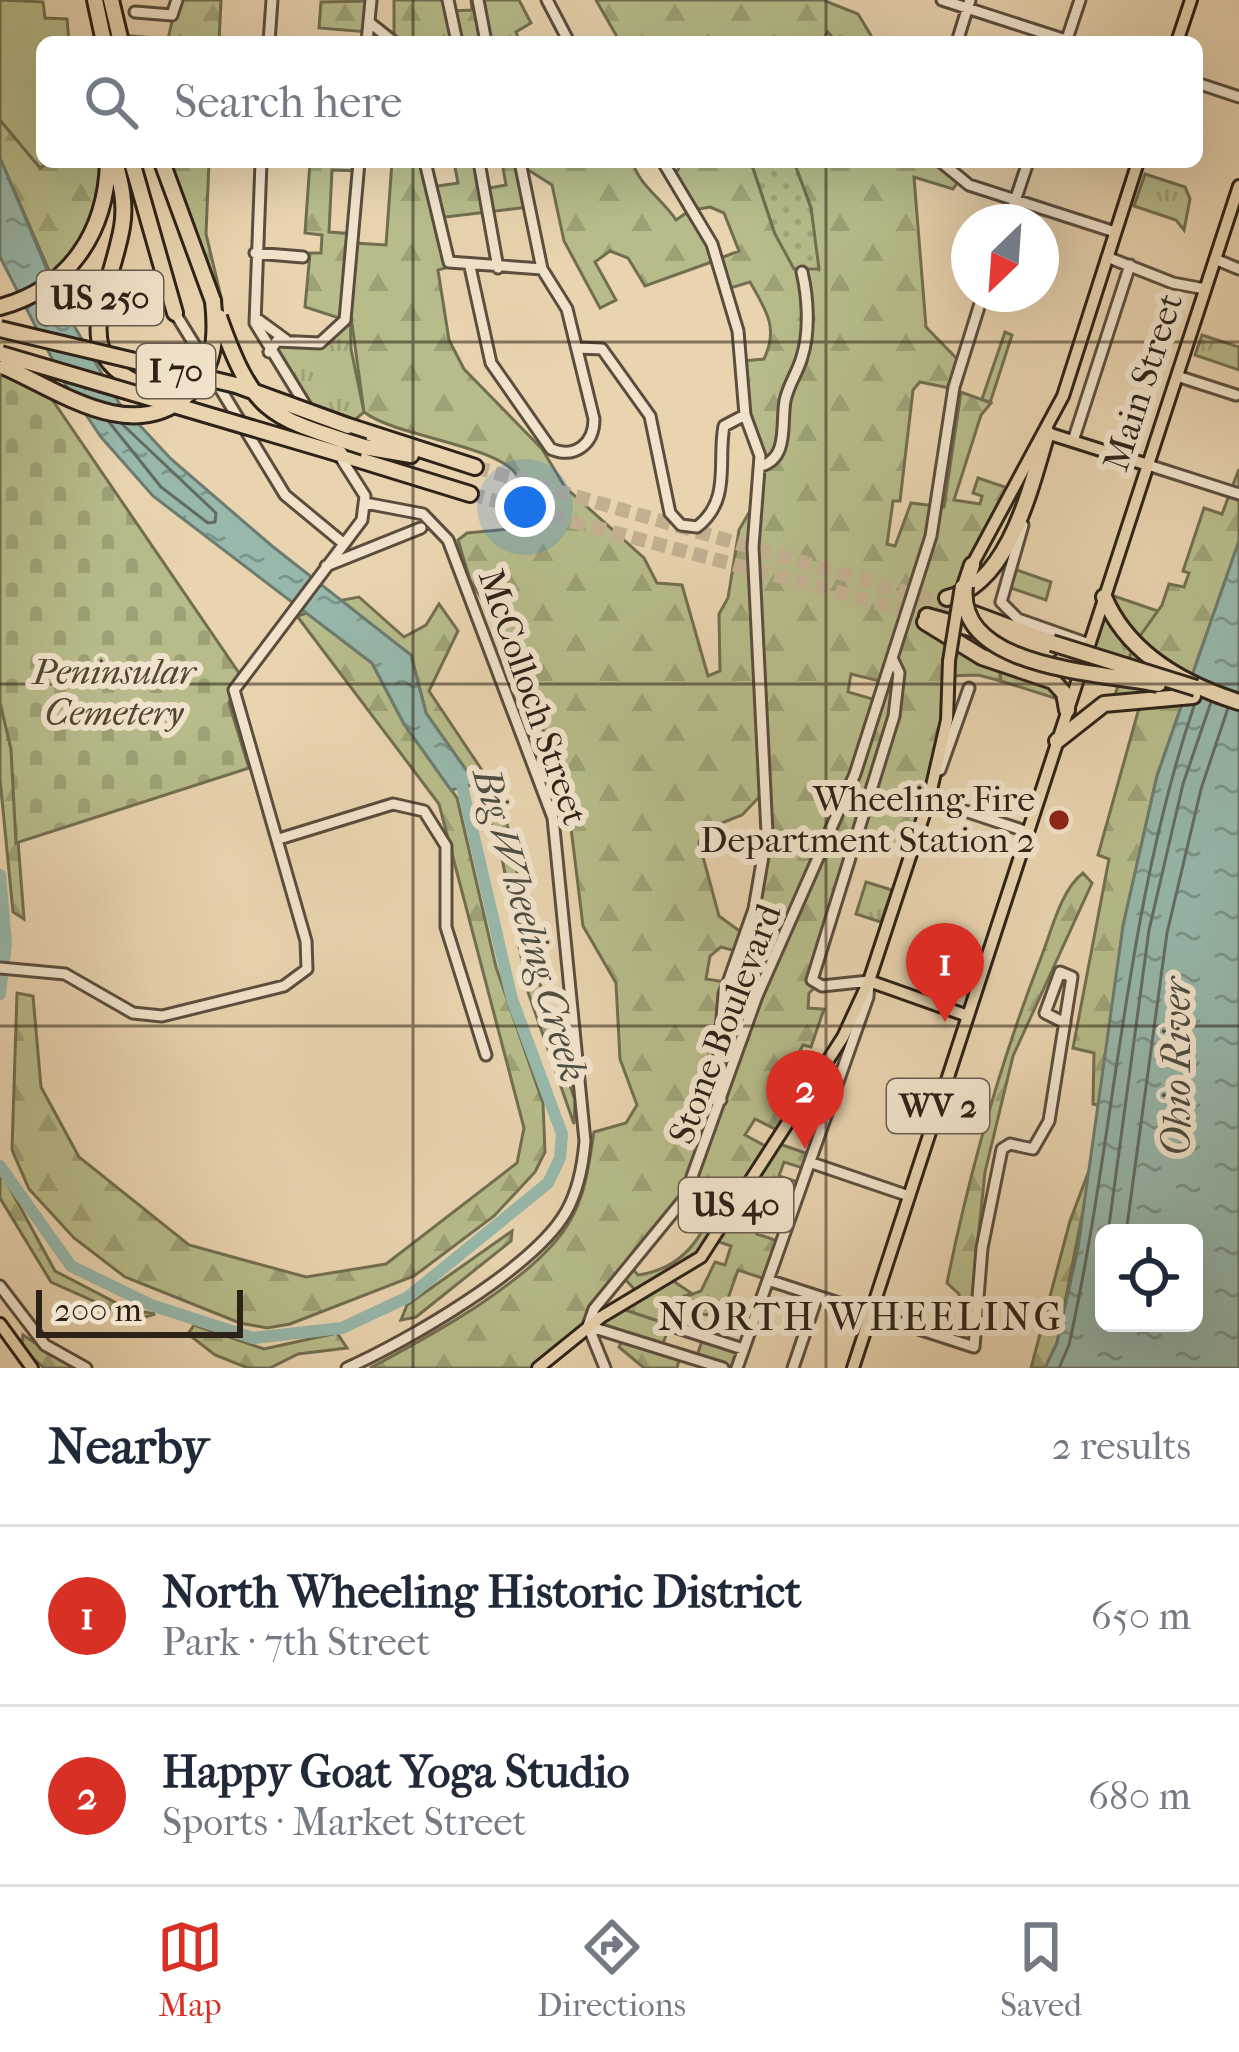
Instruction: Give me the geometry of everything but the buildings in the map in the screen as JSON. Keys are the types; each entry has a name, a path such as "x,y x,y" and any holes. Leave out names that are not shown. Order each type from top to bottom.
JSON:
{"highway":[{"path":"93,0 93,36"},
{"path":"93,0 102,36"},
{"path":"108,0 116,36"},
{"path":"0,307 54,282 84,250 99,219 110,168"},
{"name":"US 250","path":"112,168 123,212 98,304 102,348 131,381 340,454"},
{"path":"133,168 175,314"},
{"path":"143,168 147,221"},
{"name":"US 250","path":"164,168 239,372 258,401 286,420 364,447 475,467"},
{"path":"1,360 97,409 127,416 162,411 191,392 207,368 214,344 213,301"},
{"name":"I 70","path":"0,329 236,385 475,467"},
{"name":"I 70","path":"1,360 470,494"},
{"path":"1046,433 997,561 974,588 948,601 1050,646 1158,684"},
{"path":"972,565 963,586 969,624 992,646 1194,692"},
{"path":"1103,597 1114,621 1194,692"},
{"path":"1067,710 1062,688 982,657 926,619 1050,646 1239,706"},
{"path":"1046,678 1066,679 1080,669"},
{"path":"1057,741 1104,704 1194,692"}],"main road":[{"path":"1179,36 1191,0"},
{"path":"972,565 1046,433 1136,168"},
{"name":"Main Street","path":"968,1016 1239,186"},
{"path":"1046,433 1148,464"},
{"name":"US 40","path":"538,1368 587,1326 701,1257 843,1037 869,981 930,796 947,720 949,661 963,586"},
{"path":"869,981 968,1016"},
{"name":"WV 2","path":"853,1368 968,1016"},
{"path":"0,1324 32,1368"}],"street":[{"path":"135,12 172,15 177,0"},
{"path":"269,36 272,0"},
{"path":"368,36 370,0"},
{"path":"448,0 456,36"},
{"path":"478,0 485,36"},
{"path":"547,0 566,36"},
{"path":"942,0 969,4 1052,36"},
{"path":"1070,36 1080,0"},
{"path":"959,36 969,4"},
{"path":"369,22 386,36"},
{"path":"1203,85 1239,97"},
{"path":"261,168 254,315 269,352 358,483 365,503 362,520"},
{"path":"269,352 277,341 320,343 345,320 358,168"},
{"path":"426,168 445,257 456,266 542,269"},
{"path":"480,168 498,268"},
{"path":"470,267 491,363 521,400 545,443 558,453 580,449 593,432 578,348 567,309 542,269 521,168"},
{"path":"666,168 718,260 738,331 745,415 761,466 753,548 767,833 754,909 724,994 717,1077 722,1106"},
{"path":"947,168 959,179 1115,232"},
{"path":"1015,204 1026,168"},
{"path":"255,253 303,257"},
{"path":"1107,257 1160,279 1205,289"},
{"path":"1215,259 1239,269"},
{"path":"1073,441 1130,265"},
{"path":"761,466 780,449 785,401 802,357 807,302 802,272"},
{"name":"Stone Boulevard","path":"587,1326 594,1309 684,1199 722,1106 757,996 855,774 931,536 954,387 977,312"},
{"path":"175,314 285,495 343,543"},
{"path":"254,315 290,342"},
{"path":"578,348 602,349 645,404 670,513 681,525 698,527 710,515 725,472 724,426 745,415"},
{"path":"1177,376 1235,395"},
{"path":"1046,433 1044,461 1000,591 1008,612 1089,644"},
{"path":"1148,464 1239,494"},
{"path":"0,968 65,974 116,1005 149,1016 178,1014 296,982 309,962 279,839 234,700 239,682 343,543 362,520 389,505 358,483"},
{"name":"McColloch Street","path":"347,1368 440,1319 546,1238 566,1212 582,1169 585,1141 553,818 448,540 434,520 389,505 365,503"},
{"path":"325,568 421,528"},
{"path":"737,1368 812,1163 869,981 822,986 812,980 894,716 899,673 892,658"},
{"path":"969,688 930,796 1028,832"},
{"path":"279,839 393,804 424,811 446,847 446,927 486,1055"},
{"path":"771,1282 974,1348 982,1248 1002,1149 1039,1144 1049,1120 1065,1022 1072,977 1066,972 1054,980 1045,1013 1065,1022"},
{"path":"812,1163 909,1196"},
{"path":"0,1286 45,1345 86,1368"},
{"path":"793,1368 817,1297"},
{"path":"587,1326 605,1368"},
{"path":"587,1326 723,1368"},
{"path":"678,1328 743,1349"}],"green space":[{"path":"0,0 43,2 45,18 67,19 68,36 36,36 36,163 0,120"},
{"path":"177,0 221,0 219,36 169,36"},
{"path":"394,0 448,0 451,11 472,10 471,0 519,0 531,23 516,32 518,36 394,36"},
{"path":"596,0 823,0 858,14 871,36 831,36 828,32 825,36 617,36"},
{"path":"370,1 368,32 319,28 321,2"},
{"path":"0,120 36,168 103,168 93,236 54,282 0,158"},
{"path":"164,168 209,168 206,234 222,301 207,283"},
{"path":"310,168 359,168 332,170 329,232 355,234 355,243 386,245 392,168 426,168 431,187 458,183 455,168 480,168 484,189 506,185 503,168 522,168 529,207 437,218 444,257 456,265 438,270 449,340 464,369 542,449 565,487 644,558 657,583 682,585 708,676 720,671 719,614 728,598 739,530 758,497 761,466 745,415 742,361 764,359 770,338 765,310 750,282 727,289 717,260 645,286 628,258 610,251 595,262 616,300 600,308 564,241 552,185 525,168 636,168 676,220 692,209 673,179 679,168 753,168 775,234 818,269 811,208 796,168 947,168 959,180 953,189 914,177 926,327 960,362 954,389 920,382 913,390 900,501 893,501 887,544 895,546 911,503 944,507 961,392 991,403 981,415 954,500 980,504 982,496 973,493 978,478 1011,489 961,586 950,635 999,664 1001,681 978,675 947,676 948,700 910,856 859,839 813,976 818,985 809,993 808,1008 824,1009 811,1047 803,1045 788,1074 812,1086 781,1132 755,1119 745,1135 769,1148 774,1142 814,1156 809,1170 784,1162 779,1176 804,1184 795,1211 768,1203 757,1234 784,1243 771,1281 738,1270 725,1307 706,1315 676,1306 674,1301 701,1291 715,1262 725,1265 731,1246 714,1240 701,1257 639,1294 623,1277 588,1324 616,1307 670,1325 662,1346 681,1353 677,1368 644,1368 619,1347 624,1336 588,1326 538,1368 370,1368 479,1305 533,1264 570,1221 586,1178 594,1132 626,1123 637,1105 620,1059 616,983 583,926 567,795 511,645 470,580 458,540 467,533 522,528 519,480 511,468 495,459 364,412 350,309 345,320 305,307 310,253 321,253 322,235 305,233","holes":["710,207 724,213 739,251 718,259 693,210","851,674 884,682 879,701 848,692","762,794 767,833 745,935 719,916 699,842 704,830 742,815","721,947 736,951 726,982 706,979 710,956","693,1182 716,1197 698,1238 679,1258 638,1275 631,1267"]},
{"path":"753,168 796,168 811,208 819,269 794,269 775,234"},
{"path":"1145,174 1185,187 1190,199 1184,230 1176,220 1134,206"},
{"path":"350,300 351,349 364,412 348,426 314,408 292,386 261,323 295,344 333,335"},
{"path":"1005,332 1012,335 990,403 982,399"},
{"path":"1202,335 1239,347 1239,370 1195,355"},
{"name":"Peninsular Cemetery","path":"0,374 51,398 239,673 229,703 249,768 16,843 11,749 0,702"},
{"path":"1239,469 1239,541 1157,776 1123,926 1101,1106 1093,1104 1094,1053 1073,1048 1109,859 1098,855 1141,701 1112,702 1135,643 1162,605 1169,584 1184,587 1189,573 1183,571 1204,508 1222,514"},
{"path":"1014,569 1051,582 1046,600 1008,587"},
{"path":"1105,593 1158,611 1126,666 1086,653"},
{"path":"359,597 404,637 426,625 439,604 458,631 429,691 502,800 549,1026 575,1100 574,1124 528,992 500,848 476,784 426,713 411,655 337,601"},
{"path":"307,613 372,663 404,724 457,798 496,967 543,1103 545,1152 535,1172 494,1216 414,1276 290,1324 267,1328 240,1323 125,1277 74,1238 29,1189 12,1150 17,993 33,996 41,1087 79,1157 189,1245 306,1277 386,1264 517,1163 524,1128 439,804 297,616"},
{"path":"999,664 1046,678 1067,702 1001,681"},
{"path":"0,702 11,749 24,919 13,912 0,779"},
{"path":"1083,873 1092,883 1013,1056 985,1172 969,1326 961,1325 959,1294 947,1283 976,1158 1054,922 1069,889"},
{"path":"866,882 892,890 881,922 856,914"},
{"path":"1093,1160 1057,1343 1045,1368 1031,1368 1070,1221"},
{"path":"0,1170 55,1271 128,1309 155,1314 136,1320 51,1282 0,1198"},
{"path":"512,1231 511,1241 416,1317 401,1320 407,1305"},
{"path":"669,1278 691,1293 674,1301 670,1325 616,1307"},
{"path":"194,1325 264,1349 337,1333 347,1348 298,1354 270,1368 248,1368 215,1355 188,1334"},
{"path":"23,1335 73,1368 44,1368 21,1348"},
{"path":"704,1336 743,1349 737,1368 696,1358"}],"water":[{"path":"0,158 62,305 119,403 171,459 411,655 426,713 476,784 451,790 404,724 372,663 153,496 101,437 64,382 0,257"},
{"name":"Ohio River","path":"1239,541 1239,1368 1045,1368 1057,1343 1078,1248 1123,926 1157,776"}],"waterway":[{"name":"Big Wheeling Creek","path":"0,1166 71,1266 151,1305 253,1338 342,1328 408,1297 548,1183 560,1158 562,1134 512,999 459,773"},
{"name":"Big Wheeling Creek","path":"0,875 6,943 0,994"}],"tunnel":[{"path":"475,467 950,605"},
{"path":"470,494 927,616"}],"place":[{"name":"Wheeling Fire Department Station 2","path":"1059,820"},
{"name":"North Wheeling Historic District","path":"945,1022"},
{"name":"Happy Goat Yoga Studio","path":"805,1149"}],"district":[{"name":"NORTH WHEELING","path":"861,1317"}]}
